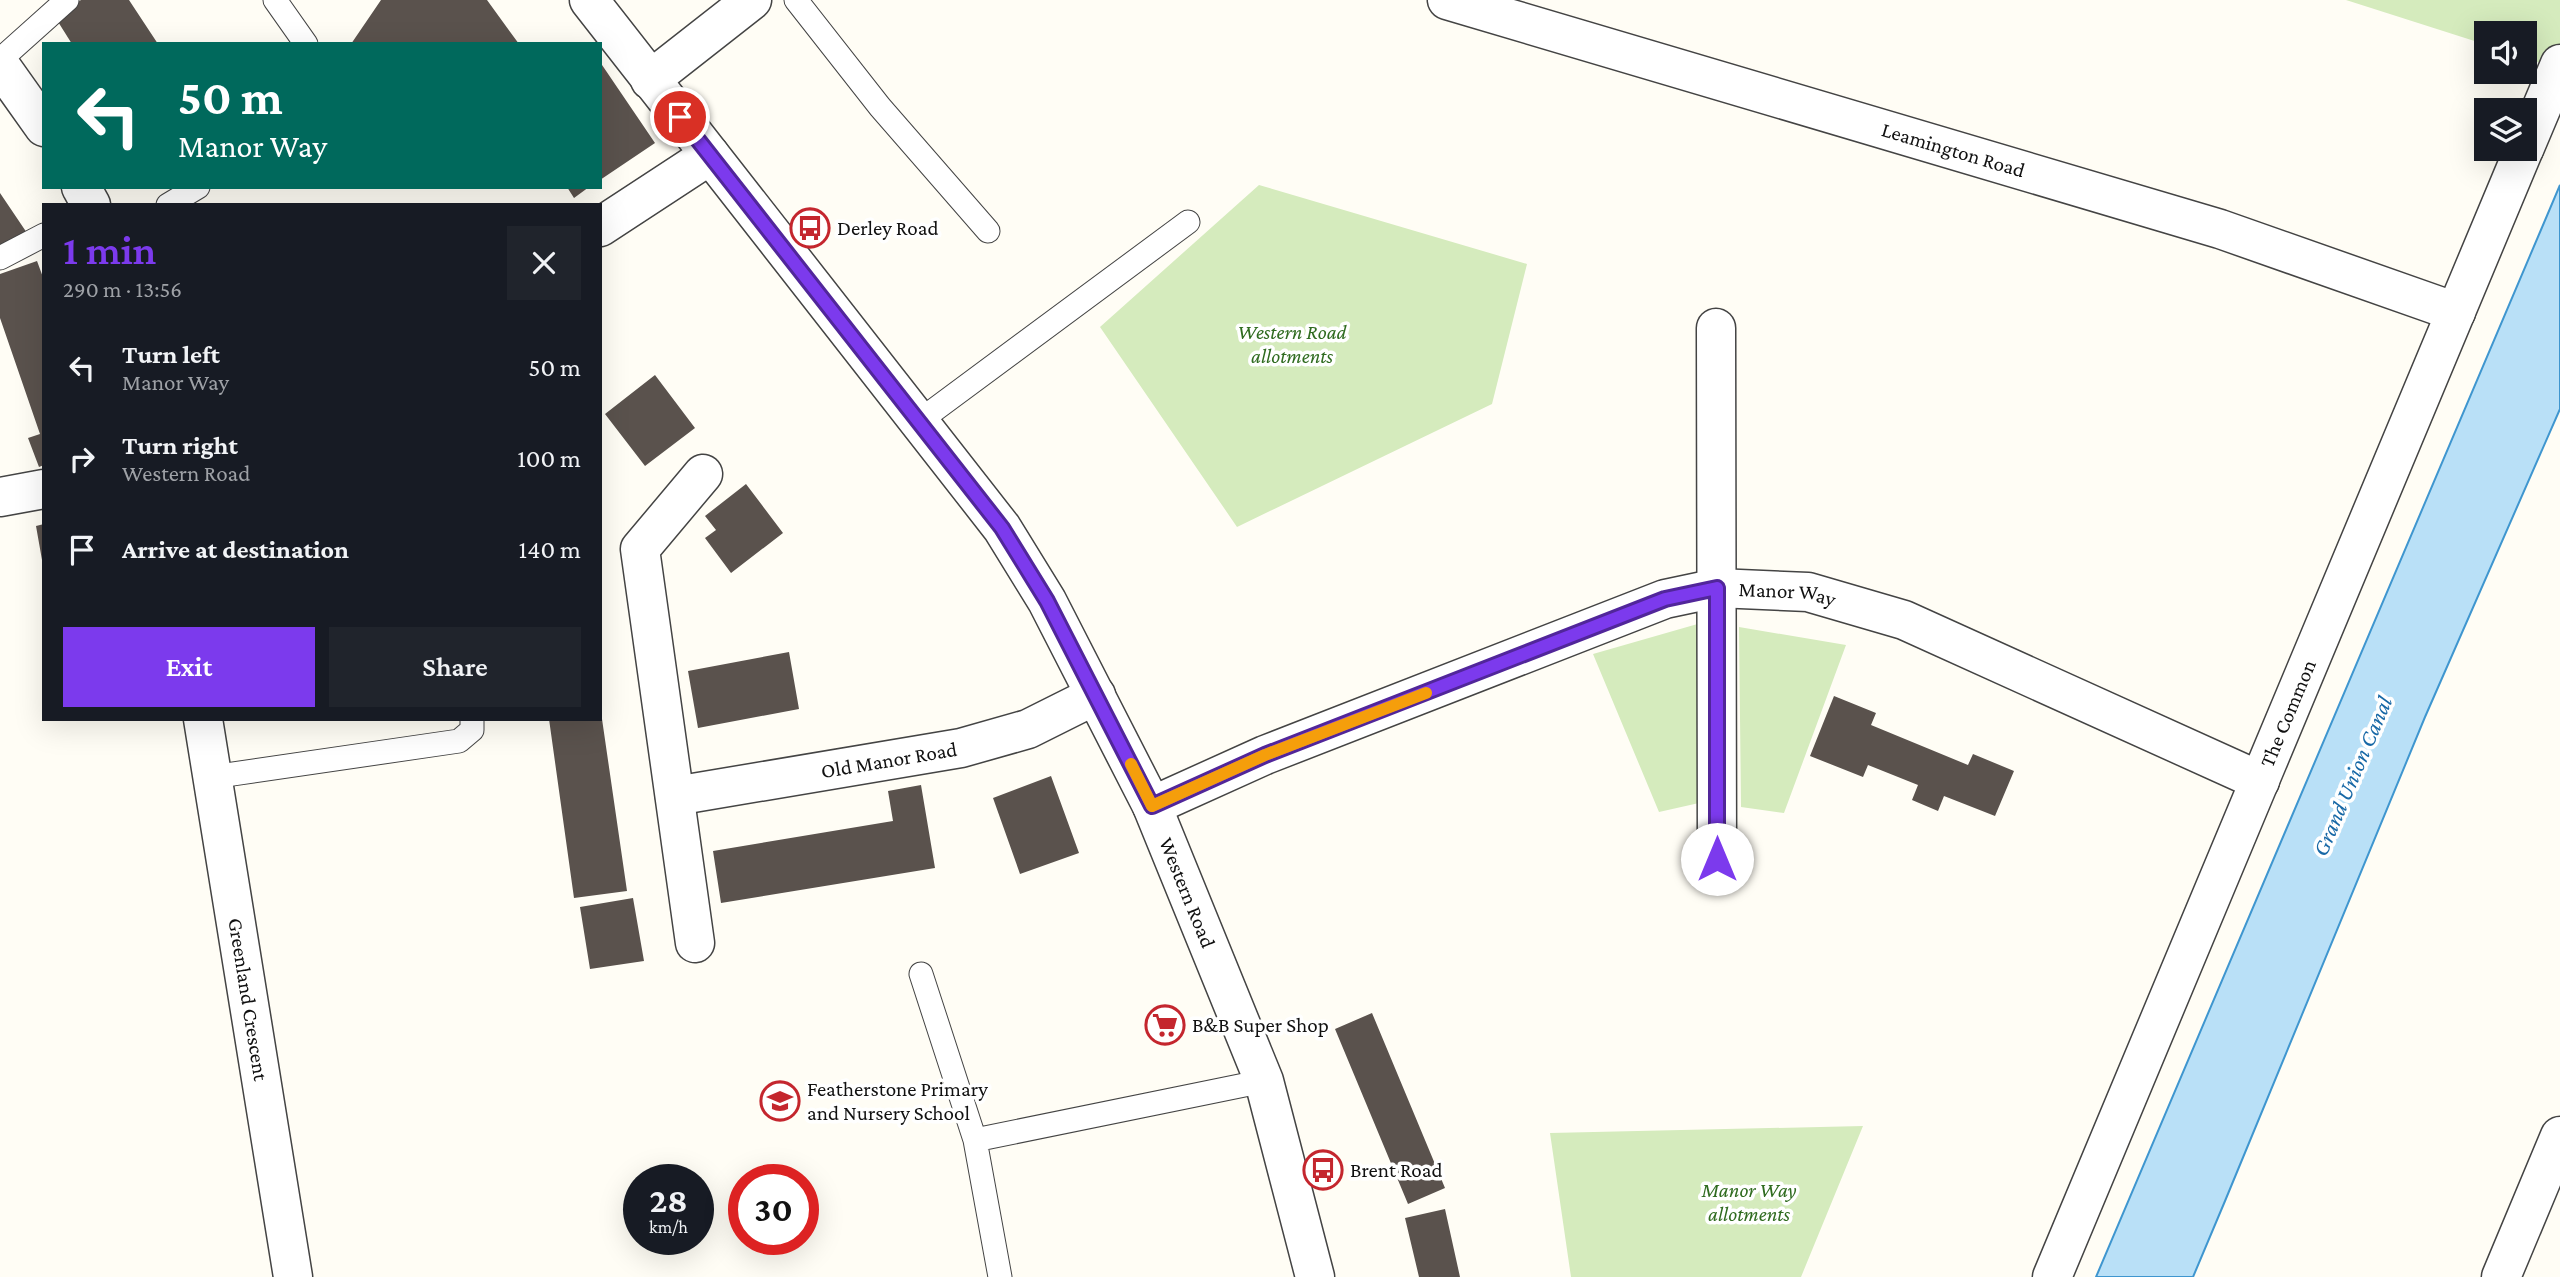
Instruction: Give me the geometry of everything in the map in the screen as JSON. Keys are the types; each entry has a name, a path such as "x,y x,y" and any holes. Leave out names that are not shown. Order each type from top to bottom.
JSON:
{"street":[{"name":"Western Road","path":"589,0 1002,528 1047,601 1152,806 1264,1081 1315,1277"},
{"path":"650,80 752,0"},
{"name":"Leamington Road","path":"1447,0 2220,229 2456,312"},
{"name":"The Common","path":"2537,119 2560,64"},
{"path":"0,65 42,124"},
{"path":"602,226 710,155"},
{"name":"The Common","path":"2052,1277 2520,161"},
{"path":"1716,328 1717,859"},
{"path":"695,943 640,549 703,474"},
{"path":"0,497 42,489"},
{"name":"Manor Way","path":"1152,806 1278,750 1665,599 1717,588 1808,592 1904,620 2260,781"},
{"name":"Old Manor Road","path":"675,796 961,748 1028,729 1096,695"},
{"name":"Greenland Crescent","path":"203,721 293,1277"},
{"path":"2501,1277 2560,1136"}],"lane":[{"path":"0,60 67,0"},
{"path":"275,0 305,42"},
{"path":"796,0 880,107 988,232"},
{"path":"171,203 195,189"},
{"path":"918,422 1188,222"},
{"path":"0,258 42,236"},
{"path":"212,777 458,741 472,730 472,721"},
{"path":"921,974 975,1140 1000,1277"},
{"path":"975,1140 1264,1081"}],"green space":[{"path":"2346,0 2560,0 2560,60 2557,68 2537,62 2537,21 2474,21 2474,41"},
{"name":"Western Road allotments","path":"1259,185 1527,264 1492,404 1237,527 1100,327"},
{"path":"1701,623 1699,803 1659,812 1593,654"},
{"path":"1739,627 1846,645 1784,813 1741,807"},
{"name":"Manor Way allotments","path":"1863,1126 1801,1277 1571,1277 1550,1133"}],"water":[{"name":"Grand Union Canal","path":"2560,185 2560,409 2425,717 2193,1277 2096,1277"}],"building":[{"path":"81,0 129,0 157,42 71,42 55,17"},
{"path":"381,0 487,0 518,42 352,42"},
{"path":"602,65 655,143 602,179"},
{"path":"568,189 586,189 574,198"},
{"path":"0,193 27,233 0,252"},
{"path":"37,261 42,275 42,466 39,467 28,438 40,434 0,318 0,274"},
{"path":"655,375 695,428 645,466 605,414"},
{"path":"746,484 783,533 731,573 705,538 716,530 705,516"},
{"path":"42,524 42,560 36,526"},
{"path":"789,652 799,709 698,728 688,671"},
{"path":"1834,696 1876,713 1871,725 1968,765 1973,754 2014,771 1995,816 1944,796 1938,811 1912,800 1918,785 1868,765 1863,777 1810,756"},
{"path":"602,719 627,891 574,898 549,721"},
{"path":"1051,776 1079,853 1020,874 993,798"},
{"path":"921,785 935,868 721,903 713,851 893,821 888,791"},
{"path":"633,898 644,961 590,969 580,907"},
{"path":"1372,1013 1445,1188 1408,1204 1335,1029"},
{"path":"1445,1209 1460,1277 1419,1277 1405,1218"}],"slow traffic":[{"path":"1131,764 1152,806 1265,755 1426,693"}],"place":[{"name":"Derley Road","path":"810,228"},
{"name":"B&B Super Shop","path":"1165,1025"},
{"name":"Featherstone Primary and Nursery School","path":"780,1101"},
{"name":"Brent Road","path":"1323,1170"}],"route":[{"path":"680,117 1002,528 1047,601 1152,806 1265,755 1665,599 1717,588 1717,859"}]}
